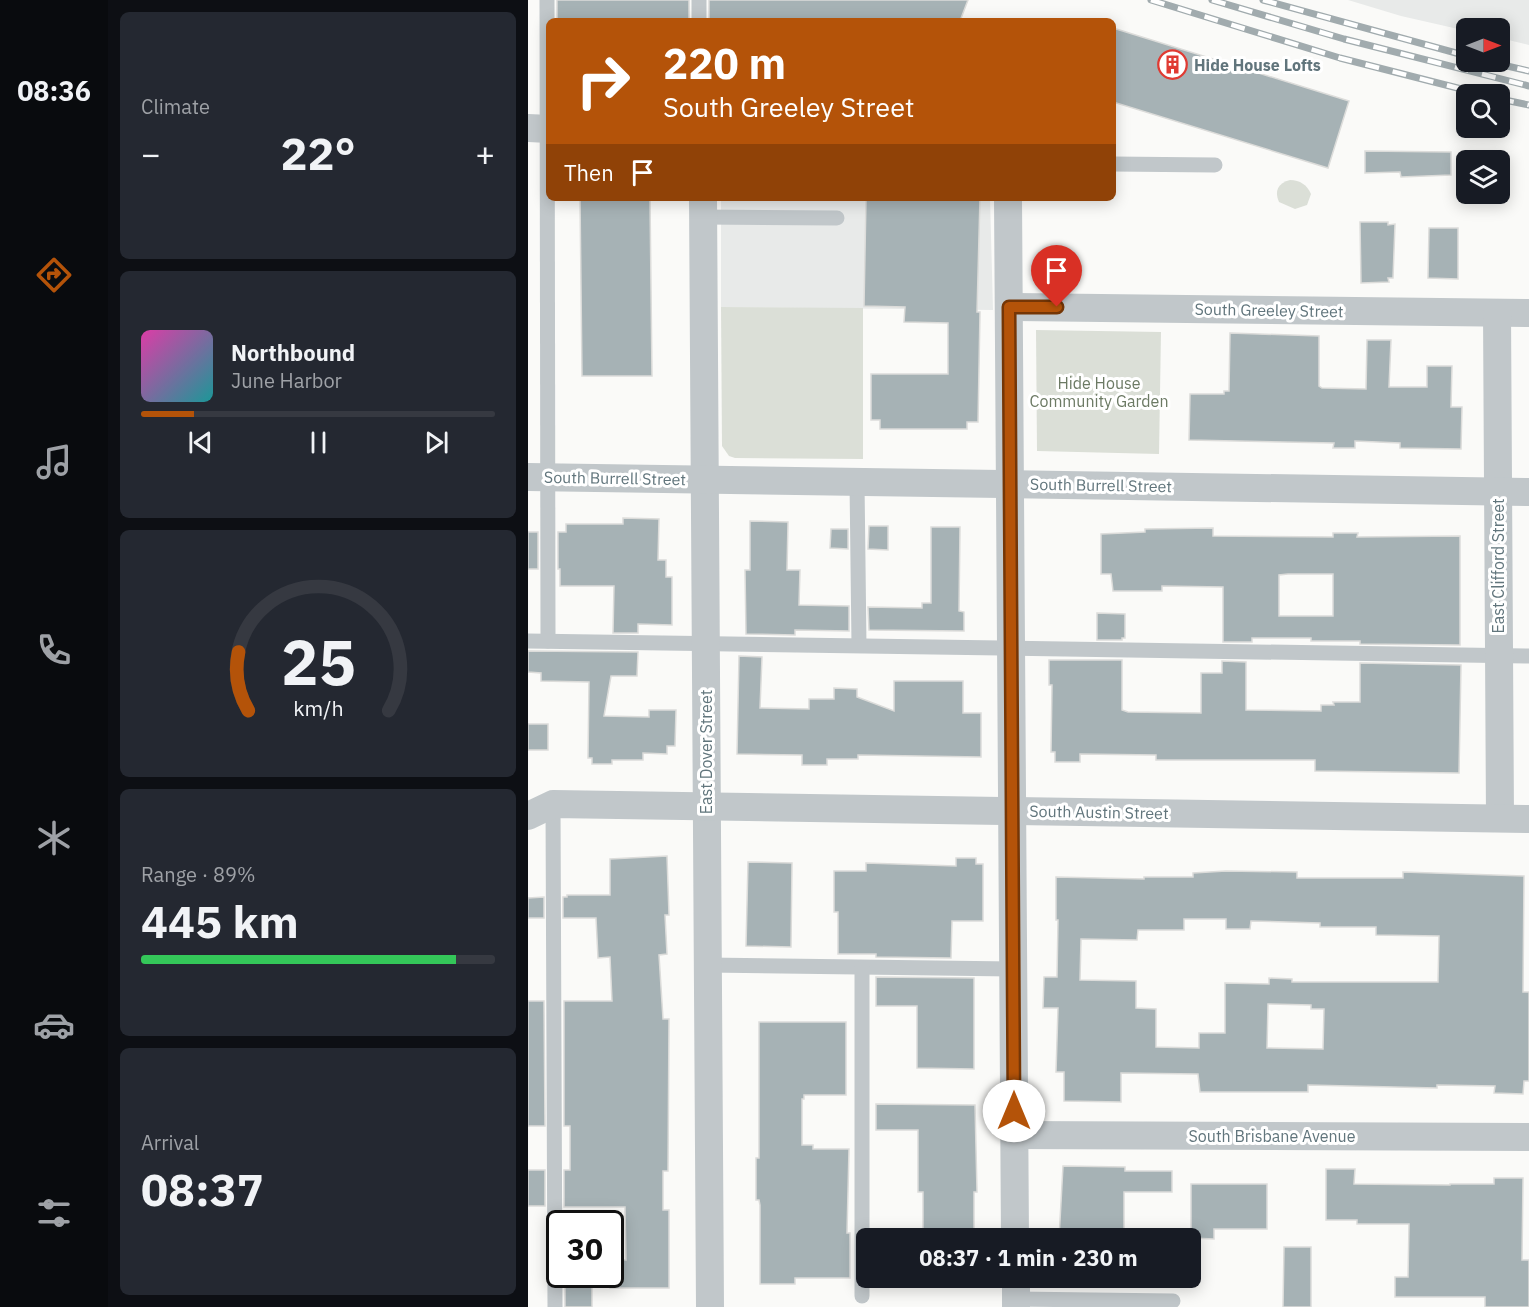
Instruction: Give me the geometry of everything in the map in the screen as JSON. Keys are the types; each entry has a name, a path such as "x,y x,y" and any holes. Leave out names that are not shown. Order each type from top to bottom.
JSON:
{"street":[{"path":"1008,201 1015,1228"},
{"name":"East Dover Street","path":"703,208 710,1307"},
{"name":"South Greeley Street","path":"1009,307 1529,313"},
{"name":"East Clifford Street","path":"1497,313 1500,818"},
{"name":"South Burrell Street","path":"539,477 1529,492"},
{"name":"South Austin Street","path":"540,810 706,807 1529,819"},
{"name":"South Brisbane Avenue","path":"1015,1135 1529,1137"}],"lane":[{"path":"546,18 547,0"},
{"path":"699,0 699,18"},
{"path":"546,26 542,129 539,477 548,641"},
{"path":"1116,164 1215,165"},
{"path":"703,208 837,218"},
{"path":"857,481 859,645"},
{"path":"528,640 1529,656"},
{"path":"540,810 555,1307"},
{"path":"707,965 1013,969"},
{"path":"862,968 862,1296"},
{"path":"1016,1294 1173,1301"}],"shaded area":[{"path":"1348,0 1529,0 1529,45 1510,40 1510,18 1456,18 1456,28 1401,16"},
{"path":"721,201 990,201 993,310 721,307"}],"green space":[{"path":"1290,180 1300,182 1309,191 1311,194 1307,205 1295,209 1279,202 1278,188"},
{"path":"721,307 863,308 863,459 735,458 729,456 722,446"},
{"name":"Hide House Community Garden","path":"1036,330 1161,332 1159,454 1037,451"}],"building":[{"path":"557,0 689,0 689,18 557,18"},
{"path":"709,0 968,0 961,18 709,18"},
{"name":"Hide House Lofts","path":"1116,29 1349,101 1328,168 1116,103"},
{"path":"1365,151 1451,152 1451,175 1401,177 1400,172 1365,173"},
{"path":"580,201 650,201 652,376 582,376"},
{"path":"866,201 980,201 977,312 980,312 978,422 967,422 967,429 880,429 880,420 871,420 871,374 948,374 948,323 904,322 905,307 864,306"},
{"path":"1360,222 1395,224 1393,278 1388,278 1389,282 1361,283"},
{"path":"1429,228 1458,228 1458,279 1428,278"},
{"path":"1230,333 1319,336 1319,386 1322,388 1366,389 1367,340 1391,340 1389,387 1427,387 1427,366 1452,366 1451,407 1462,407 1461,449 1400,448 1400,443 1355,441 1355,448 1333,448 1334,443 1189,440 1190,394 1224,394 1224,391 1229,391"},
{"path":"623,518 659,519 658,560 666,560 666,577 672,577 672,625 638,624 638,633 613,633 614,586 560,586 558,532 566,532 566,524 623,524"},
{"path":"750,521 788,522 787,570 800,570 799,605 849,606 849,631 795,630 795,635 746,634 745,570 750,570"},
{"path":"869,526 888,526 888,550 868,549"},
{"path":"931,527 960,527 959,611 964,612 964,631 869,630 868,607 922,608 922,603 931,603"},
{"path":"1213,528 1213,536 1333,537 1333,533 1358,533 1357,537 1460,536 1460,645 1360,644 1360,641 1311,641 1311,638 1252,638 1252,642 1223,642 1223,587 1162,586 1162,591 1113,591 1111,574 1101,574 1101,534 1145,532 1145,529","holes":["1333,574 1333,616 1279,616 1279,575"]},
{"path":"831,529 848,529 848,549 830,548"},
{"path":"528,532 538,532 538,569 528,569"},
{"path":"1097,613 1125,614 1125,638 1097,640"},
{"path":"528,651 638,652 637,676 611,676 604,716 649,717 649,710 676,710 675,746 667,746 667,754 643,753 643,760 612,760 612,764 592,764 592,758 588,758 589,682 541,681 541,673 528,672"},
{"path":"739,656 762,657 760,708 809,709 809,699 834,699 834,688 857,689 857,697 894,711 894,681 963,681 963,713 981,713 981,757 858,755 858,759 827,759 827,765 802,765 802,755 737,754"},
{"path":"1049,660 1122,660 1122,710 1201,713 1201,673 1222,673 1222,661 1246,662 1246,710 1321,711 1321,705 1334,705 1333,702 1360,702 1360,663 1461,665 1459,773 1315,771 1315,760 1156,760 1156,755 1080,754 1080,762 1055,762 1055,752 1051,752 1052,685 1049,685"},
{"path":"528,724 548,724 548,750 528,750"},
{"path":"667,856 669,915 665,915 667,954 659,955 663,1019 669,1019 668,1171 663,1171 663,1210 669,1210 669,1288 624,1288 625,1207 564,1207 564,1170 570,1170 570,1126 564,1126 564,1001 612,1001 610,957 598,958 596,918 563,918 563,897 567,895 610,895 610,859"},
{"path":"956,858 976,858 976,864 983,864 983,921 952,921 951,958 838,954 838,912 834,912 834,871 866,871 866,863 956,866"},
{"path":"748,862 792,863 791,947 746,946"},
{"path":"1297,872 1297,878 1403,878 1403,872 1524,876 1523,992 1529,992 1529,1081 1524,1081 1523,1094 1494,1093 1495,1086 1437,1085 1437,1088 1308,1085 1308,1092 1200,1092 1198,1074 1121,1073 1121,1102 1064,1101 1064,1072 1056,1072 1058,1008 1043,1008 1044,977 1057,977 1056,877 1144,879 1144,877 1193,877 1193,873","holes":["1184,919 1226,919 1226,929 1250,929 1251,921 1320,923 1320,927 1376,927 1376,935 1439,936 1438,982 1292,982 1292,979 1269,978 1269,984 1225,983 1225,1033 1199,1033 1199,1048 1156,1047 1156,1009 1136,1008 1136,981 1080,980 1081,939 1137,940 1138,930 1184,930","1268,1004 1311,1005 1311,1009 1324,1009 1323,1049 1267,1048"]},
{"path":"544,897 544,918 528,918 528,898"},
{"path":"876,977 974,978 974,1069 917,1068 917,1006 876,1006"},
{"path":"528,1001 544,1001 545,1126 528,1126"},
{"path":"759,1022 846,1022 846,1095 804,1095 802,1099 802,1145 813,1145 813,1149 849,1149 847,1233 850,1233 850,1278 795,1278 795,1284 760,1284 760,1205 759,1200 756,1200 756,1158 759,1158"},
{"path":"876,1104 975,1105 977,1192 974,1192 974,1228 923,1228 923,1192 918,1192 918,1130 876,1130"},
{"path":"1063,1166 1125,1167 1125,1171 1172,1171 1172,1192 1124,1192 1124,1228 1060,1228"},
{"path":"1326,1169 1355,1169 1354,1184 1494,1184 1494,1178 1523,1178 1522,1260 1529,1260 1529,1307 1485,1307 1485,1297 1395,1297 1395,1277 1408,1277 1409,1224 1357,1224 1357,1220 1326,1220"},
{"path":"528,1170 545,1170 545,1206 528,1206"},
{"path":"1191,1184 1267,1184 1267,1229 1214,1229 1214,1239 1201,1238 1201,1228 1191,1228"},
{"path":"1284,1247 1311,1247 1311,1307 1283,1307"},
{"path":"565,1288 592,1288 592,1307 565,1307"}],"railway":[{"path":"1151,0 1340,58 1456,88"},
{"path":"1212,0 1344,39 1529,86"},
{"path":"1263,0 1456,53"},
{"path":"1510,67 1529,71"},
{"path":"1510,101 1529,105"}],"place":[{"name":"Hide House Lofts","path":"1173,65"}],"route":[{"path":"1014,1111 1009,307 1057,307"}]}
